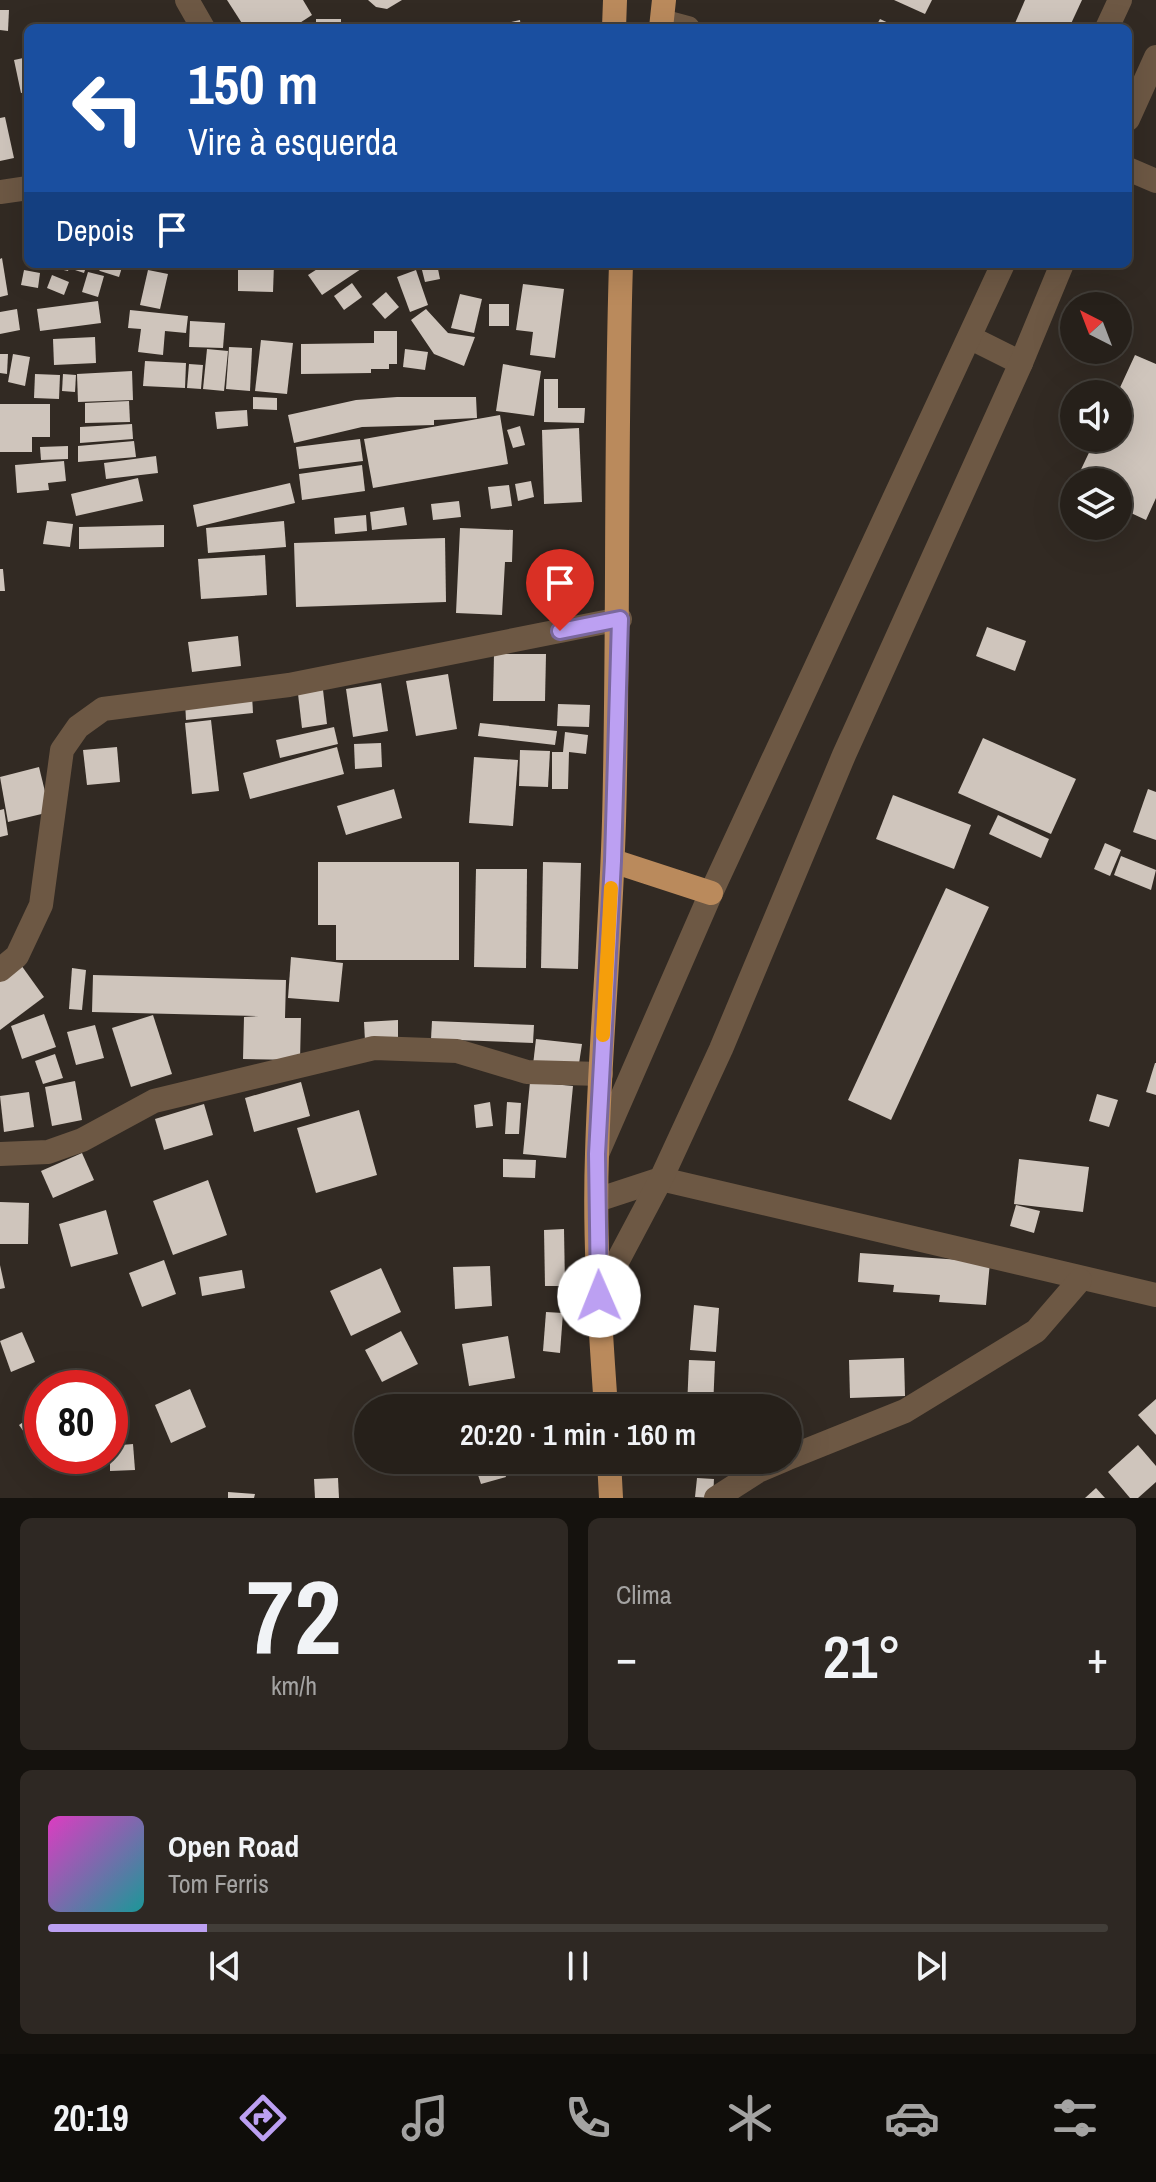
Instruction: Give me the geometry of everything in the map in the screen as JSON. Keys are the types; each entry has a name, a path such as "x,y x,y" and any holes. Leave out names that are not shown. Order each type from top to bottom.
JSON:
{"highway":[{"path":"614,24 615,0"},
{"path":"605,1394 599,1296 597,1154 613,861 620,619 616,405 621,268"},
{"path":"613,861 711,893"},
{"path":"610,1474 611,1498"}],"street":[{"path":"187,0 201,24"},
{"path":"1109,24 1120,0"},
{"path":"1132,110 1156,57"},
{"path":"1132,171 1156,181"},
{"path":"0,192 24,189"},
{"path":"597,1154 711,893 1001,268"},
{"path":"599,1296 661,1179 721,1049 844,755 1021,363 1060,268"},
{"path":"971,338 1021,363"},
{"path":"0,970 17,956 41,905 62,750 78,727 103,709 289,685 620,619"},
{"path":"0,1154 48,1152 82,1140 154,1101 374,1048 457,1051 527,1072 601,1074"},
{"path":"597,1200 661,1179 1080,1280 1141,1289 1156,1295"},
{"path":"802,1453 889,1420 1036,1331 1080,1280"},
{"path":"716,1498 753,1474"}],"building":[{"path":"227,0 303,0 312,15 298,24 242,24"},
{"path":"368,0 402,0 387,9 376,7"},
{"path":"894,0 932,0 925,14"},
{"path":"1025,0 1082,0 1071,24 1015,24"},
{"path":"0,10 9,10 8,31 0,30"},
{"path":"316,19 341,19 341,24 316,24"},
{"path":"24,58 24,93 21,93 14,60"},
{"path":"5,117 14,158 0,161 0,118"},
{"path":"0,259 8,295 0,297"},
{"path":"97,268 122,268 119,277"},
{"path":"238,268 274,268 273,292 238,291"},
{"path":"319,268 362,268 322,295 308,275"},
{"path":"422,268 438,268 440,279 425,282"},
{"path":"24,270 40,273 38,288 21,285"},
{"path":"148,270 168,274 160,309 140,305"},
{"path":"416,270 428,305 410,312 397,277"},
{"path":"88,272 104,276 98,297 82,292"},
{"path":"52,275 69,282 64,295 47,288"},
{"path":"352,283 362,297 344,310 334,296"},
{"path":"523,284 564,289 555,358 530,355 533,332 516,330"},
{"path":"386,292 399,307 385,319 372,304"},
{"path":"460,294 482,299 474,333 451,328"},
{"path":"98,301 101,323 40,331 37,309"},
{"path":"489,304 509,304 509,326 489,326"},
{"path":"17,309 20,330 0,334 0,312"},
{"path":"426,309 448,333 475,337 464,366 434,354 411,320"},
{"path":"130,310 188,316 186,333 165,331 163,355 138,352 141,329 128,328"},
{"path":"190,321 225,323 223,348 189,347"},
{"path":"374,331 397,331 397,364 389,364 389,369 371,369 371,373 301,374 301,344 374,343"},
{"path":"95,337 96,363 54,365 53,339"},
{"path":"261,340 293,343 287,394 255,391"},
{"path":"229,347 252,348 250,391 226,389"},
{"path":"207,349 228,351 224,391 203,389"},
{"path":"405,349 428,352 425,370 403,367"},
{"path":"0,354 8,354 7,374 0,373"},
{"path":"13,354 30,357 25,386 8,382"},
{"path":"1135,355 1156,364 1156,498 1146,520 1132,514 1132,468 1082,468 1089,452 1132,452 1132,380 1123,380"},
{"path":"145,361 186,363 185,388 143,386"},
{"path":"189,364 203,365 201,389 187,388"},
{"path":"503,364 541,371 534,416 496,411"},
{"path":"132,371 133,400 78,402 77,374"},
{"path":"35,374 60,375 59,399 34,398"},
{"path":"63,374 76,375 75,392 62,391"},
{"path":"544,379 558,379 558,408 585,408 584,423 544,422"},
{"path":"253,397 277,398 277,410 253,409"},
{"path":"476,397 477,418 434,420 434,425 362,427 294,443 288,415 356,400"},
{"path":"129,401 130,422 85,423 85,403"},
{"path":"0,404 50,404 50,437 32,437 32,452 0,452"},
{"path":"247,410 248,426 217,429 215,412"},
{"path":"500,415 508,464 373,488 364,439"},
{"path":"132,424 133,439 80,443 80,427"},
{"path":"520,426 525,445 513,448 507,430"},
{"path":"579,428 582,502 544,504 542,430"},
{"path":"360,439 363,461 299,469 296,447"},
{"path":"134,441 136,457 78,462 78,446"},
{"path":"68,446 68,459 41,460 40,447"},
{"path":"156,456 158,473 106,479 104,463"},
{"path":"64,461 66,481 48,483 49,490 17,493 15,465"},
{"path":"362,465 365,491 302,500 299,474"},
{"path":"138,478 143,501 76,516 71,494"},
{"path":"531,481 534,497 518,501 515,484"},
{"path":"290,483 295,503 197,527 193,505"},
{"path":"509,485 512,506 491,509 488,487"},
{"path":"459,501 461,517 433,520 431,504"},
{"path":"404,507 407,525 372,530 370,512"},
{"path":"366,515 367,531 335,534 334,518"},
{"path":"47,521 73,524 70,547 43,544"},
{"path":"284,521 286,547 208,553 206,528"},
{"path":"164,525 164,547 79,549 79,527"},
{"path":"460,528 513,530 512,562 505,562 502,615 456,613"},
{"path":"445,538 446,602 296,607 294,543"},
{"path":"265,555 267,595 201,599 198,559"},
{"path":"0,569 3,569 5,591 0,591"},
{"path":"987,627 1026,641 1015,671 976,656"},
{"path":"238,636 241,666 192,672 188,642"},
{"path":"494,654 546,654 545,701 493,701"},
{"path":"448,674 457,729 416,736 406,681"},
{"path":"381,683 388,731 353,737 346,689"},
{"path":"323,690 327,724 302,728 298,694"},
{"path":"252,695 253,713 186,720 185,702"},
{"path":"558,704 590,705 589,727 557,726"},
{"path":"211,720 219,791 192,794 185,723"},
{"path":"480,723 557,731 555,745 478,736"},
{"path":"334,727 338,744 280,758 276,740"},
{"path":"565,732 588,735 586,754 569,752 568,789 552,789 552,752 563,752"},
{"path":"983,738 1076,779 1051,834 958,793"},
{"path":"381,743 382,767 355,769 354,744"},
{"path":"117,747 120,782 87,785 83,750"},
{"path":"337,747 344,774 250,799 243,773"},
{"path":"520,750 550,751 548,787 519,786"},
{"path":"474,757 518,760 513,826 469,823"},
{"path":"39,767 50,812 8,822 0,777"},
{"path":"394,789 402,818 346,835 337,806"},
{"path":"1148,789 1156,792 1156,840 1133,832"},
{"path":"893,795 971,825 954,869 876,839"},
{"path":"4,809 8,835 0,837 0,810"},
{"path":"998,815 1049,839 1041,858 989,834"},
{"path":"1105,843 1121,850 1110,876 1094,869"},
{"path":"1121,856 1156,870 1151,890 1114,875"},
{"path":"318,862 459,862 459,960 336,960 336,925 318,925"},
{"path":"543,862 581,863 578,969 541,968"},
{"path":"476,869 527,869 526,968 474,967"},
{"path":"946,888 989,907 891,1120 848,1100"},
{"path":"291,957 343,963 339,1002 288,998"},
{"path":"21,965 44,997 0,1030 0,980"},
{"path":"72,968 86,970 82,1010 69,1009"},
{"path":"93,975 286,980 285,1018 301,1018 300,1060 243,1059 244,1017 259,1016 92,1012"},
{"path":"44,1014 56,1047 22,1059 11,1026"},
{"path":"153,1015 172,1074 131,1087 112,1028"},
{"path":"398,1020 398,1040 365,1041 364,1022"},
{"path":"432,1021 534,1025 533,1043 431,1039"},
{"path":"95,1025 104,1058 76,1065 67,1032"},
{"path":"536,1039 582,1044 578,1070 533,1065"},
{"path":"55,1054 63,1078 43,1084 35,1061"},
{"path":"1156,1063 1156,1095 1146,1092"},
{"path":"75,1081 82,1120 52,1126 45,1087"},
{"path":"301,1082 310,1116 254,1132 245,1098"},
{"path":"530,1082 573,1086 566,1158 523,1154"},
{"path":"29,1092 34,1127 4,1132 0,1096"},
{"path":"1097,1094 1118,1100 1109,1127 1089,1121"},
{"path":"490,1102 493,1126 476,1128 474,1105"},
{"path":"507,1102 521,1103 519,1134 505,1134"},
{"path":"204,1104 213,1135 164,1150 155,1119"},
{"path":"359,1110 377,1175 316,1193 297,1128"},
{"path":"82,1153 94,1180 53,1198 41,1171"},
{"path":"503,1159 536,1160 535,1178 503,1177"},
{"path":"1019,1159 1089,1167 1083,1212 1014,1204"},
{"path":"208,1180 227,1235 173,1255 153,1201"},
{"path":"0,1202 29,1203 28,1244 0,1244"},
{"path":"1016,1205 1040,1211 1034,1233 1010,1226"},
{"path":"106,1210 118,1254 71,1267 59,1224"},
{"path":"564,1229 565,1286 545,1286 544,1230"},
{"path":"860,1253 990,1262 986,1305 939,1302 940,1295 893,1292 894,1285 858,1282"},
{"path":"164,1260 176,1294 142,1307 129,1273"},
{"path":"0,1265 5,1288 0,1289"},
{"path":"490,1266 492,1306 455,1309 453,1267"},
{"path":"381,1268 401,1312 351,1336 330,1291"},
{"path":"242,1270 245,1288 202,1296 199,1277"},
{"path":"694,1305 719,1308 716,1352 690,1350"},
{"path":"546,1312 563,1313 560,1353 543,1351"},
{"path":"401,1331 418,1364 382,1382 365,1350"},
{"path":"22,1332 35,1362 11,1372 0,1341"},
{"path":"508,1336 515,1378 469,1386 462,1344"},
{"path":"904,1358 905,1396 850,1398 849,1360"},
{"path":"689,1360 715,1361 714,1394 688,1394"},
{"path":"190,1389 206,1427 171,1443 155,1405"},
{"path":"1156,1399 1156,1435 1138,1415"},
{"path":"128,1444 133,1444 135,1470 128,1470"},
{"path":"1138,1445 1156,1466 1156,1482 1138,1498 1130,1498 1108,1472"},
{"path":"478,1474 505,1474 506,1477 481,1484"},
{"path":"338,1478 339,1498 315,1498 314,1479"},
{"path":"697,1478 714,1479 713,1498 695,1497"},
{"path":"1096,1488 1105,1498 1085,1498"},
{"path":"228,1492 255,1494 254,1498 228,1498"}],"slow traffic":[{"path":"603,1035 611,888"}],"route":[{"path":"560,631 620,619 613,861 597,1154 599,1296"}]}
